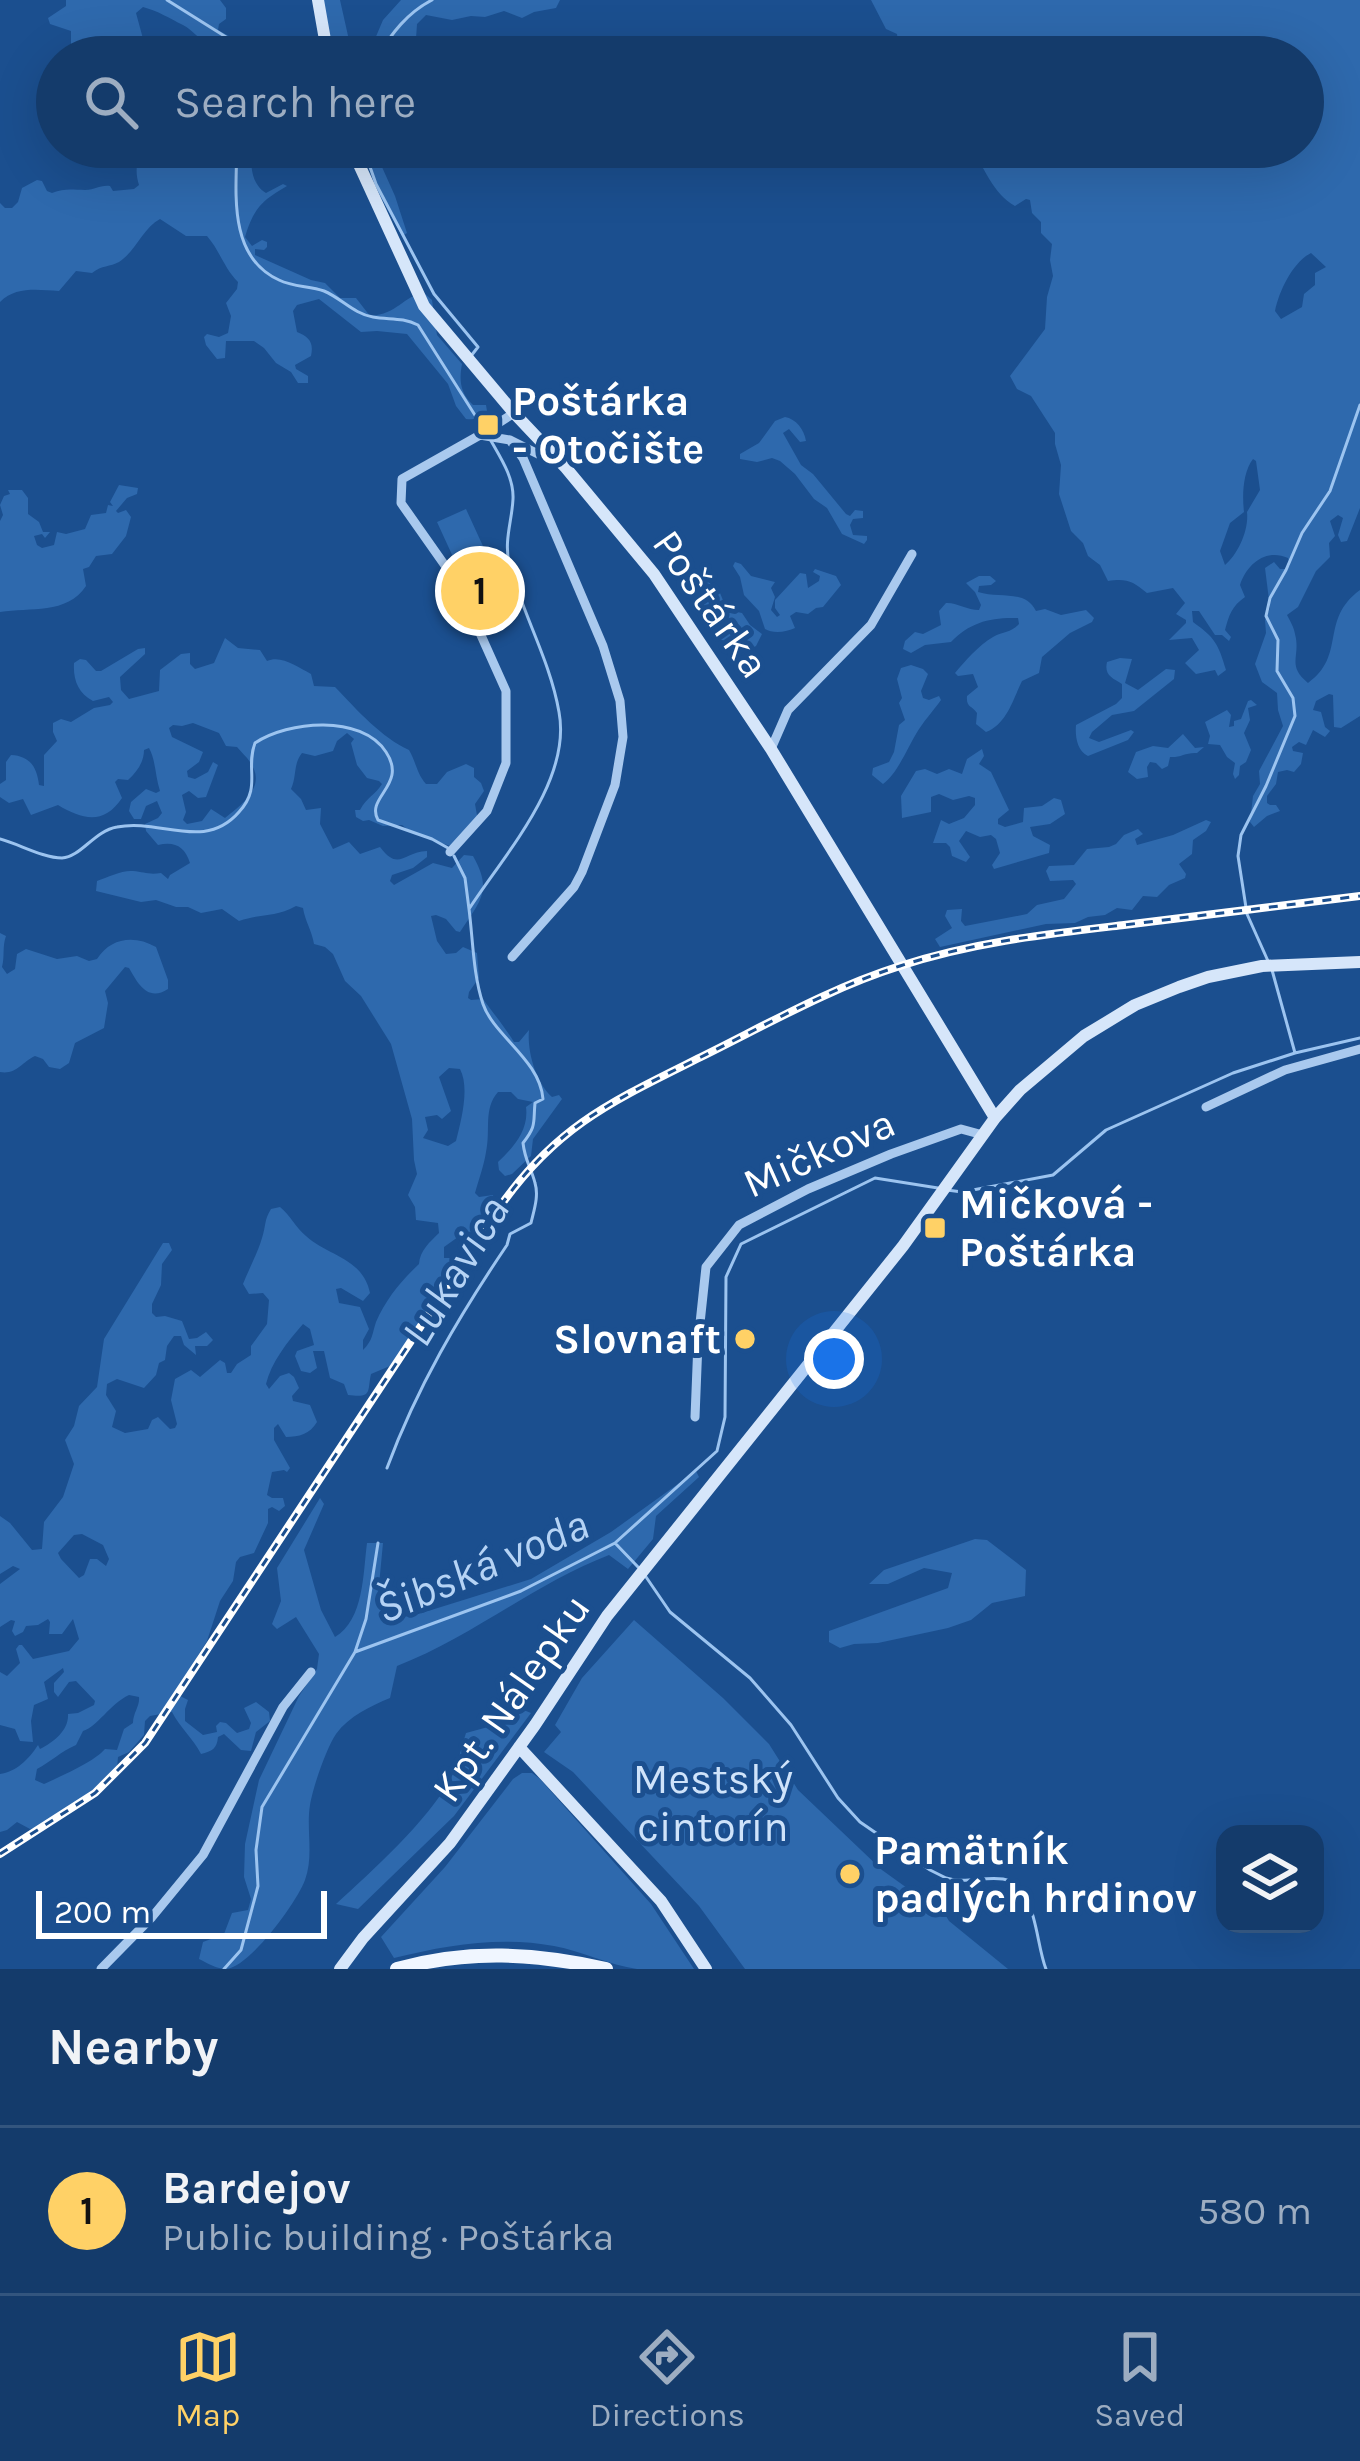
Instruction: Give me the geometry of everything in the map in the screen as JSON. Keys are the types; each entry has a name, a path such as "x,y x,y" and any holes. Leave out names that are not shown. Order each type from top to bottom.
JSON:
{"main road":[{"path":"397,1969 441,1958 514,1954 606,1969"}],"street":[{"path":"318,0 324,36"},
{"name":"Poštárka","path":"361,168 424,305 654,574 771,749 995,1118"},
{"path":"450,852 487,811 506,763 506,691 458,584 401,502 402,479 514,413"},
{"path":"480,435 510,440 566,468"},
{"path":"510,440 523,458 603,646 620,701 623,737 615,785 582,872 512,957"},
{"path":"771,749 788,710 871,625 911,554"},
{"path":"995,1118 1061,1053 1135,1005 1208,977 1266,966 1360,962"},
{"path":"1206,1107 1285,1070 1360,1049"},
{"name":"Kpt. Nálepku","path":"340,1969 450,1843 608,1616 937,1200 995,1118"},
{"name":"Mičkova","path":"695,1417 706,1267 739,1226 808,1189 891,1154 961,1129 983,1136"},
{"path":"101,1969 152,1917 214,1838 264,1739 310,1672"},
{"path":"518,1747 662,1901 706,1969"}],"green space":[{"path":"66,0 220,0 226,19 218,30 229,36 198,36 143,7 136,13 142,36 71,36 71,31 50,24 48,18 66,6"},
{"path":"321,0 340,0 348,36 327,36"},
{"path":"401,0 560,0 556,8 522,18 504,11 452,20 426,15 417,24 416,36 376,36"},
{"path":"871,0 1360,0 1360,508 1347,541 1341,542 1338,535 1343,518 1338,515 1330,521 1335,536 1329,543 1330,557 1316,571 1298,607 1287,615 1295,634 1296,666 1308,683 1327,661 1340,613 1360,590 1360,716 1341,728 1334,727 1333,695 1316,701 1313,710 1321,712 1330,731 1325,737 1313,730 1306,745 1299,742 1292,747 1303,753 1301,764 1294,772 1278,772 1267,796 1267,803 1280,811 1254,827 1250,822 1259,771 1283,726 1277,693 1262,682 1255,664 1270,608 1265,568 1274,562 1286,569 1288,558 1265,557 1247,571 1240,585 1245,597 1232,611 1225,630 1229,641 1215,635 1199,611 1192,611 1193,622 1221,653 1226,670 1218,676 1215,670 1196,674 1185,663 1199,650 1192,638 1169,640 1186,623 1176,614 1185,603 1173,588 1147,593 1129,581 1108,581 1100,565 1088,556 1071,531 1059,494 1061,465 1055,433 1031,396 1017,389 1010,376 1045,329 1053,276 1052,244 1041,233 1030,200 1015,206 1007,201 984,168 1324,168 1324,36 897,34 886,29","holes":["1311,253 1326,267 1315,273 1315,285 1304,294 1302,307 1281,319 1275,311 1298,263","1256,461 1260,490 1247,512 1242,541 1225,565 1220,551 1230,523 1244,512 1247,470"]},
{"path":"252,168 266,193 287,186 266,200 252,218 245,237 252,246 267,242 264,250 255,249 255,255 325,283 340,298 356,298 370,316 424,293 432,300 437,335 462,364 465,396 473,405 486,405 487,411 466,419 448,384 407,334 361,332 319,299 297,305 293,311 297,332 311,344 311,356 295,365 308,376 308,383 298,383 254,341 226,341 225,358 217,359 204,337 228,333 231,316 226,303 238,282 207,236 186,236 160,219 119,262 92,273 76,271 59,291 20,291 0,302 0,203 12,208 22,188 37,180 52,193 106,186 113,191 134,189 139,185 137,171"},
{"path":"369,168 382,168 407,233 402,236"},
{"path":"785,417 796,422 805,437 800,442 789,429 783,433 801,465 846,514 863,511 863,518 853,519 850,525 853,535 867,536 864,544 842,534 827,508 780,461 740,459 775,421"},
{"path":"119,485 138,488 116,511 126,510 131,517 126,536 112,554 96,556 83,569 86,586 78,595 58,606 0,612 0,505 10,494 8,490 22,490 28,498 28,514 43,532 50,532 45,538 34,536 42,548 54,545 57,532 85,529 91,515 106,513"},
{"path":"466,509 488,557 459,570 437,522"},
{"path":"735,562 751,576 775,582 771,610 777,617 775,600 800,573 806,574 808,588 819,581 815,569 836,576 841,585 823,607 790,616 795,628 772,632 765,629 759,611 744,595"},
{"path":"698,572 720,593 727,610 742,613 762,634 756,646 749,650 738,642 722,640 710,617 698,614 700,598 696,590 689,592 693,573"},
{"path":"979,576 996,581 979,586 978,592 1019,597 1036,611 1061,615 1086,610 1094,618 1042,657 1039,673 1022,681 1004,717 986,732 976,724 977,713 967,703 967,696 978,687 973,674 955,673 988,641 1016,627 1018,618 981,622 951,642 925,645 911,653 903,649 915,632 923,634 941,625 939,611 946,603 979,610 975,592 966,583"},
{"path":"225,638 238,648 260,650 267,661 295,665 311,674 314,686 335,687 380,731 409,750 426,784 437,784 447,772 466,764 474,768 484,791 475,804 478,821 453,847 402,825 383,826 356,817 355,810 382,784 367,778 357,765 354,739 347,733 333,751 315,756 302,753 291,789 306,810 321,808 320,824 333,849 349,842 360,854 380,847 397,860 427,851 427,857 413,868 392,875 394,885 433,863 452,868 464,855 473,856 483,887 478,904 460,932 446,919 431,916 437,941 446,954 463,947 477,953 479,978 468,998 483,999 514,1042 529,1030 537,1074 552,1097 562,1099 533,1139 531,1156 505,1176 498,1162 519,1138 526,1107 533,1102 511,1092 498,1092 493,1099 475,1193 493,1195 495,1206 479,1230 444,1247 444,1258 453,1258 457,1267 390,1366 371,1374 365,1394 348,1395 344,1384 330,1378 324,1351 313,1351 317,1368 310,1373 301,1371 297,1351 314,1345 310,1329 303,1324 272,1368 266,1384 269,1389 289,1373 299,1388 293,1401 310,1405 317,1422 308,1432 295,1436 286,1437 278,1424 274,1428 274,1440 290,1468 272,1472 267,1495 283,1498 285,1506 279,1511 268,1509 268,1523 254,1553 236,1562 233,1581 220,1601 194,1673 181,1684 180,1696 188,1700 185,1721 203,1735 217,1732 220,1722 237,1733 249,1729 244,1708 256,1702 269,1712 270,1721 256,1732 251,1751 241,1750 224,1734 213,1749 201,1754 172,1712 150,1716 144,1735 118,1757 111,1776 46,1825 30,1829 17,1822 0,1832 0,1774 22,1764 38,1745 40,1749 55,1739 68,1714 95,1701 76,1681 69,1682 58,1697 54,1683 63,1668 44,1682 48,1699 34,1705 33,1742 20,1741 15,1729 0,1725 0,1672 7,1676 20,1663 19,1645 33,1659 69,1651 79,1639 73,1619 62,1634 49,1634 48,1619 26,1626 15,1636 15,1621 0,1627 0,1584 20,1569 13,1566 0,1574 0,1516 32,1550 42,1549 44,1522 63,1497 74,1464 65,1440 79,1406 97,1387 104,1339 163,1243 169,1243 172,1250 162,1264 152,1313 182,1321 189,1339 206,1332 213,1340 207,1346 195,1346 196,1355 181,1336 174,1336 165,1360 144,1388 117,1379 107,1384 106,1395 116,1411 112,1427 125,1433 148,1429 158,1417 175,1428 171,1400 175,1379 191,1370 200,1377 220,1360 231,1373 251,1355 251,1346 267,1324 269,1300 263,1293 249,1294 243,1284 271,1209 280,1207 306,1236 352,1265 366,1281 370,1293 363,1301 336,1289 339,1303 360,1307 369,1329 363,1350 389,1298 439,1233 438,1223 416,1220 408,1195 417,1174 412,1119 391,1044 361,996 345,981 333,954 314,944 303,908 239,921 222,909 201,913 96,891 97,881 120,873 161,873 168,879 190,863 182,849 174,844 158,845 146,831 145,824 162,813 157,801 146,806 141,819 134,819 129,811 131,802 146,789 160,791 149,748 128,780 115,782 122,798 100,816 76,814 58,805 31,815 23,799 9,803 0,797 11,755 31,764 39,785 44,786 44,755 57,741 53,723 71,722 113,702 109,697 93,701 80,690 74,663 80,659 101,671 145,648 145,654 120,677 121,690 129,699 159,691 160,670 181,654 190,653 195,669 214,663","holes":["193,723 219,733 226,746 237,747 255,771 251,794 225,818 211,809 202,821 187,824 183,820 182,795 189,791 198,798 206,797 218,765 213,762 208,772 195,779 188,777 187,771 203,752 172,737 169,728","449,1068 460,1069 464,1085 456,1141 448,1146 423,1138 428,1130 425,1117 442,1119 451,1111 439,1077","74,1535 103,1545 109,1559 106,1566 90,1559 79,1578 58,1553","139,1697 133,1723 124,1729 117,1750 105,1749 44,1784 35,1780 37,1769 76,1745 83,1731 122,1699"]},
{"path":"1120,658 1132,659 1125,683 1138,690 1166,669 1175,670 1174,679 1134,711 1112,715 1092,732 1089,738 1099,742 1134,732 1128,740 1088,756 1081,751 1076,725 1122,698 1122,684 1110,676 1106,666"},
{"path":"911,665 928,674 923,698 939,696 941,700 883,784 872,775 873,768 889,762 894,752 899,725 905,720 897,679 901,668"},
{"path":"1251,700 1257,705 1248,708 1250,720 1244,733 1251,750 1235,779 1235,763 1220,745 1208,744 1205,722 1227,710 1229,727 1234,726"},
{"path":"1183,734 1195,748 1204,747 1197,753 1170,757 1162,769 1150,762 1148,777 1137,779 1128,772 1136,752 1153,746 1168,748"},
{"path":"982,749 979,764 991,772 1009,810 998,824 1023,822 1024,808 1061,800 1065,814 1050,824 1030,827 1033,836 1050,845 1049,853 994,869 1000,853 991,835 980,837 966,831 959,841 970,857 966,862 952,856 946,843 933,843 941,820 949,824 964,818 975,805 975,798 969,796 953,800 939,794 931,797 931,812 902,818 901,796 916,771 937,774 949,769 962,774 967,759"},
{"path":"1211,822 1193,840 1192,854 1179,864 1185,878 1157,897 1143,896 1132,910 1117,908 1075,923 1046,924 940,947 935,939 952,928 947,910 962,909 965,926 1027,914 1037,905 1064,899 1076,884 1073,880 1050,881 1049,866 1074,865 1087,849 1109,847 1138,829 1143,834 1135,839 1137,845"},
{"path":"0,933 6,936 2,967 7,974 15,969 17,954 26,949 57,959 77,956 89,961 116,942 148,943 156,947 168,989 149,992 125,967 105,991 104,1028 75,1043 69,1063 60,1069 49,1067 35,1056 15,1070 0,1072"},
{"path":"696,1471 699,1477 656,1516 653,1539 628,1569 609,1555 397,1666 390,1698 347,1722 328,1749 310,1805 308,1871 293,1903 259,1946 236,1966 223,1969 199,1959 203,1942 224,1934 232,1913 248,1910 245,1844 259,1780 317,1669 319,1654 296,1617 277,1629 272,1624 281,1601 277,1568 320,1498 324,1504 304,1550 321,1610 335,1637 357,1608 367,1543 383,1543 377,1606 387,1618 412,1616 531,1579 611,1532"},
{"path":"975,1539 987,1540 1026,1570 1025,1596 992,1603 971,1620 948,1628 840,1648 829,1642 829,1631 948,1588 952,1573 924,1568 888,1584 869,1584 884,1570"},
{"name":"Mestský cintorín","path":"634,1620 769,1744 798,1790 882,1870 1008,1969 745,1969 699,1906 573,1772 544,1752 561,1732 555,1725 582,1678"},
{"path":"511,1705 531,1713 454,1816 358,1909 336,1904 398,1845 441,1795 466,1733 488,1727"},
{"path":"522,1773 540,1779 651,1904 694,1969 637,1969 564,1948 514,1942 454,1946 394,1958 381,1937"}],"waterway":[{"name":"Lukavica","path":"167,0 224,36"},
{"path":"391,36 432,0"},
{"name":"Lukavica","path":"236,168 238,222 251,256 263,270 284,282 324,291 366,315 418,325 485,431"},
{"path":"370,168 434,294 478,347 471,356"},
{"path":"1268,961 1247,914 1238,856 1241,835 1295,716 1293,698 1277,671 1278,640 1266,616 1302,533 1330,491 1360,405"},
{"name":"Lukavica","path":"387,1468 440,1353 510,1234 531,1223 536,1198 523,1143 532,1128 535,1103 543,1099 540,1085 483,1004 469,909 545,790 560,738 559,712 509,563 513,491 490,439"},
{"path":"0,839 62,858 117,827 211,830 225,824 246,803 255,743 286,730 324,725 360,731 386,752 392,773 377,804 378,820 448,848"},
{"path":"454,856 465,878 469,909"},
{"path":"1272,970 1295,1053"},
{"name":"Šibská voda","path":"947,1190 962,1192 1053,1175 1106,1130 1233,1073 1360,1038"},
{"name":"Šibská voda","path":"224,1969 241,1950 258,1886 256,1850 262,1807 355,1652 521,1591 615,1543 717,1451 725,1417 726,1277 741,1244 875,1178 938,1188"},
{"name":"Lukavica","path":"355,1652 366,1619 378,1543"},
{"path":"615,1543 638,1567"},
{"path":"644,1574 670,1612 750,1678 791,1725 838,1798 860,1822 946,1878 996,1878 1014,1883 1029,1903 1046,1969"}],"railway":[{"path":"0,1854 95,1793 145,1743 499,1208 543,1156 589,1118 640,1087 823,996 927,958 1039,936 1360,896"}],"place":[{"name":"Poštárka - Otočište","path":"488,425"},
{"name":"Bardejov","path":"480,591"},
{"name":"Mičková - Poštárka","path":"935,1228"},
{"name":"Slovnaft","path":"745,1339"},
{"name":"Pamätník padlých hrdinov","path":"850,1874"}]}
